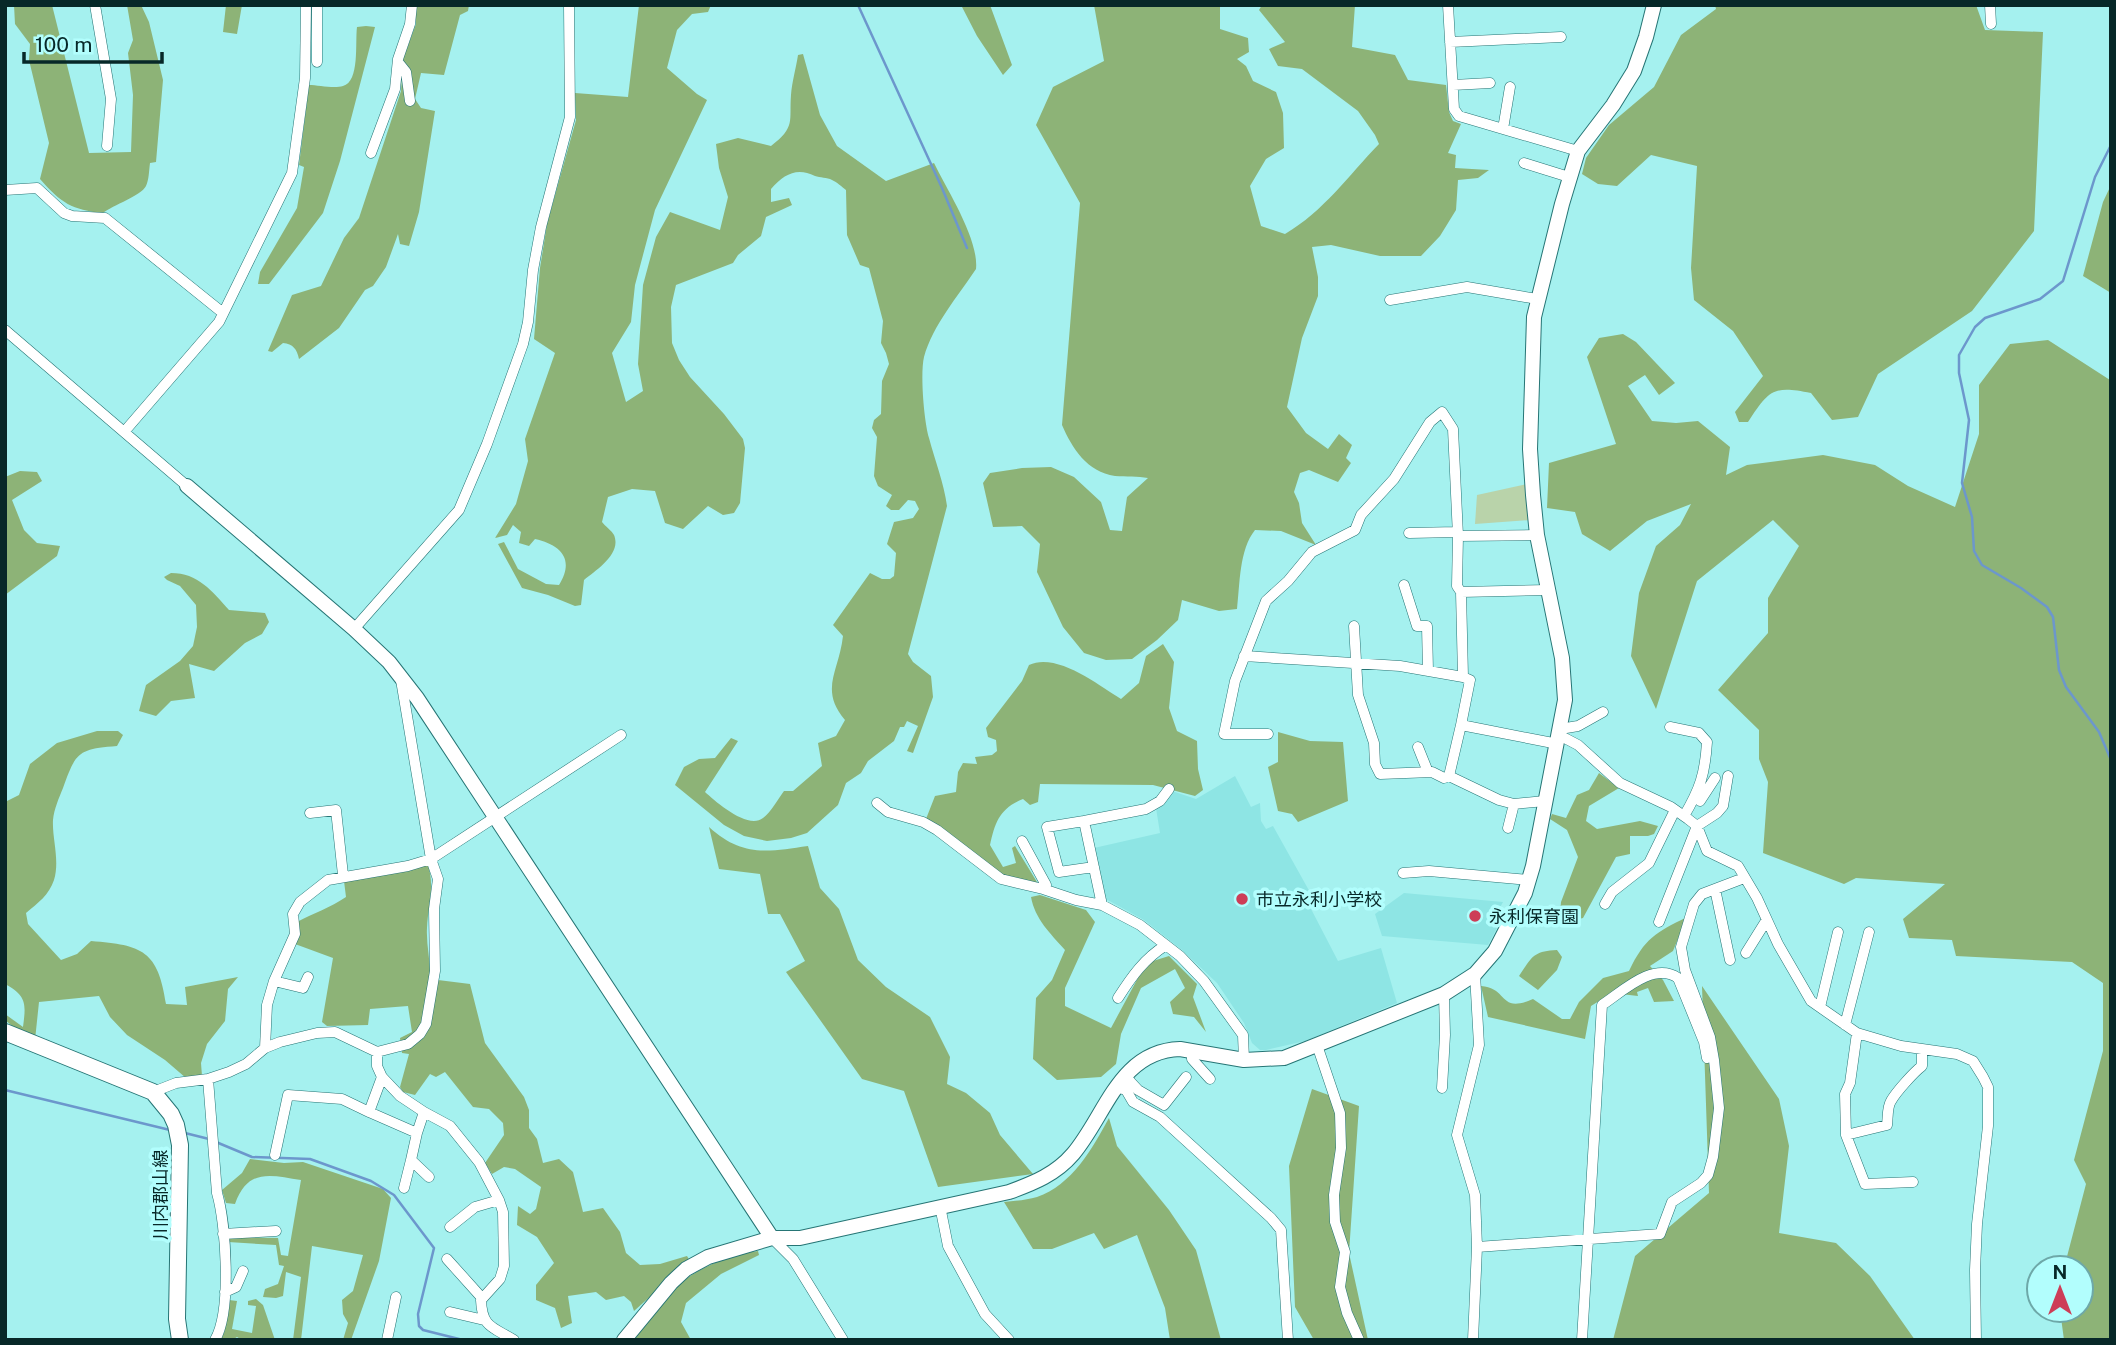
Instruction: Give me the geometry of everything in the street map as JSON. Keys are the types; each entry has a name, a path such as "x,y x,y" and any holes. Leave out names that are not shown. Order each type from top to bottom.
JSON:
{"main road":[{"path":"5,1032 153,1092"},
{"name":"川内郡山線","path":"153,1092 171,1114 180,1145 177,1319 180,1340"}],"street":[{"path":"95,5 111,99 107,146"},
{"path":"124,432 219,322 292,173 305,78 306,5"},
{"path":"317,5 317,62"},
{"path":"371,153 396,89 398,62 410,24 412,5"},
{"path":"354,629 459,510 487,444 523,344 541,227 570,117 569,5"},
{"path":"1448,5 1454,108 1459,116 1578,151"},
{"path":"624,1340 671,1283 686,1269 708,1257 772,1237 800,1238 1009,1192 1037,1182 1058,1169 1074,1152 1120,1081 1146,1056 1180,1049 1244,1060 1284,1058 1444,994 1475,974 1495,951 1525,892 1565,700 1562,658 1537,535 1530,449 1532,355 1537,299 1578,151 1613,106 1634,71 1654,5"},
{"path":"1990,5 1991,24"},
{"path":"1450,42 1561,37"},
{"path":"398,62 406,72 410,100"},
{"path":"1453,85 1490,83"},
{"path":"1503,129 1510,87"},
{"path":"1524,163 1569,177"},
{"path":"5,190 37,188 64,213 105,218 223,313"},
{"path":"1390,300 1467,287 1537,299"},
{"path":"5,330 389,662 417,698 772,1237 793,1259 843,1340"},
{"path":"1268,734 1224,734 1235,681 1266,601 1288,581 1312,552 1355,530 1361,515 1394,479 1430,422 1442,412 1453,429 1457,586 1461,592 1463,677"},
{"path":"1409,534 1537,535"},
{"path":"1404,585 1417,626 1427,626 1428,671"},
{"path":"1461,592 1547,590"},
{"path":"1354,626 1358,695 1374,743 1375,764 1380,774 1428,772 1444,778 1449,776 1499,800 1514,804 1545,801"},
{"path":"1244,656 1354,662 1428,671 1470,680 1449,776"},
{"path":"153,1092 176,1083 208,1079 246,1064 265,1048 279,1042 317,1033 335,1032 377,1052 408,1044 420,1034 426,1024 435,971 438,879 431,859 400,676"},
{"path":"1559,736 1602,712"},
{"path":"1461,725 1559,736 1578,745 1620,783 1686,818 1696,826 1707,851 1738,866 1811,1001 1857,1033 1922,1050 1957,1054 1973,1061 1988,1087 1988,1126 1977,1223 1976,1340"},
{"path":"1670,727 1699,733 1707,742 1705,771 1700,790 1686,818"},
{"path":"265,1048 267,1005 274,981 295,934 293,914 300,902 328,880 408,866 431,859 621,735"},
{"path":"1419,747 1428,772"},
{"path":"1660,922 1696,826 1723,806 1728,776"},
{"path":"1686,818 1715,778"},
{"path":"1059,872 1047,827 1146,809 1160,801 1169,789"},
{"path":"877,803 888,812 923,822 937,830 1001,879 1045,887 1076,900 1102,905 1140,925 1204,981 1233,1018 1243,1035 1244,1060"},
{"path":"1508,828 1514,804"},
{"path":"310,813 336,810 343,876"},
{"path":"1605,904 1612,892 1649,863 1675,810"},
{"path":"1084,821 1102,905"},
{"path":"1022,841 1045,887"},
{"path":"1045,887 1050,877 1059,872 1094,867"},
{"path":"1403,873 1429,871 1528,880"},
{"path":"1477,1247 1660,1234 1672,1202 1701,1183 1708,1175 1719,1108 1714,1060 1710,1037 1685,970 1681,947 1694,904 1702,894 1744,877"},
{"path":"1715,889 1730,960"},
{"path":"1746,953 1766,921"},
{"path":"1820,1007 1838,932"},
{"path":"1845,1025 1869,932"},
{"path":"1118,999 1133,974 1148,957 1166,945"},
{"path":"1473,1340 1477,1247 1475,1195 1457,1135 1479,1045 1475,974"},
{"path":"1582,1340 1602,1005 1648,974 1674,975 1678,978 1704,1042 1707,1058"},
{"path":"274,981 303,988 307,977"},
{"path":"1442,1088 1444,994"},
{"path":"1857,1033 1850,1083 1845,1094 1846,1135 1865,1184 1913,1182"},
{"path":"1317,1045 1340,1113 1341,1148 1334,1195 1335,1222 1345,1252 1340,1287 1359,1340"},
{"path":"1846,1135 1887,1125 1889,1103 1911,1075 1922,1066 1922,1050"},
{"path":"1192,1051 1192,1059 1210,1079"},
{"path":"377,1052 377,1066 382,1077 400,1096 450,1126 479,1162 499,1200 503,1212 504,1266 500,1279 482,1298 481,1311 484,1321"},
{"path":"369,1112 382,1077"},
{"path":"1120,1081 1164,1105 1186,1077"},
{"path":"208,1079 217,1193 222,1211 225,1292 221,1327 215,1340"},
{"path":"1120,1081 1133,1102 1160,1117 1281,1230 1288,1340"},
{"path":"275,1155 288,1095 342,1099 417,1133"},
{"path":"404,1188 424,1112"},
{"path":"411,1160 429,1177"},
{"path":"450,1227 475,1207 499,1200"},
{"path":"940,1206 948,1246 985,1314 1009,1340"},
{"path":"223,1234 276,1231"},
{"path":"447,1259 482,1298"},
{"path":"225,1292 236,1287 243,1271"},
{"path":"387,1340 396,1297"},
{"path":"450,1312 484,1321 514,1340"}],"shaded area":[{"path":"1235,776 1251,807 1260,803 1261,821 1266,829 1273,826 1316,903 1310,907 1338,961 1381,948 1397,1003 1305,1041 1260,1050 1252,1043 1244,1023 1217,983 1182,950 1144,920 1104,898 1094,848 1160,833 1156,808 1172,791 1196,799"},
{"path":"1404,893 1503,902 1491,924 1497,928 1488,945 1382,936 1375,914"}],"green space":[{"path":"14,5 52,5 89,153 131,152 133,95 128,53 133,40 127,5 141,5 149,22 163,80 156,162 150,163 148,181 143,190 103,213 68,204 40,179 49,143 29,60 30,44 15,24"},
{"path":"226,5 242,5 237,34 223,32"},
{"path":"416,5 469,5 468,11 460,15 444,75 421,73 415,99 421,108 435,111 419,212 409,246 400,244 398,234 386,267 373,286 365,290 339,328 299,359 294,348 283,343 272,352 268,351 292,295 321,286 344,238 359,218 401,91 403,59 416,24"},
{"path":"639,5 711,5 708,12 692,14 677,30 667,68 707,100 655,210 635,285 631,322 612,353 626,402 643,391 638,364 643,285 656,237 670,212 720,230 728,197 719,168 716,144 738,138 771,146 784,134 790,123 798,55 803,54 820,115 837,146 886,181 934,163 967,229 976,257 976,269 940,322 928,345 922,374 927,430 947,506 908,654 913,662 931,676 933,697 913,753 907,751 918,726 907,721 904,727 900,727 894,741 868,761 861,773 846,783 838,805 807,833 791,838 767,841 744,836 724,825 675,785 684,767 699,759 715,758 731,738 738,741 705,792 732,813 757,821 769,812 784,791 793,791 822,766 818,743 836,736 845,720 833,699 833,680 843,636 833,625 870,573 882,579 894,576 896,553 887,544 894,522 913,518 919,509 915,501 908,500 899,510 891,510 886,506 892,495 878,486 874,476 877,437 872,428 874,420 881,414 882,381 889,364 881,343 883,321 869,268 860,265 847,235 846,190 830,179 808,173 797,172 786,176 771,189 771,202 789,198 792,205 766,217 761,236 738,255 733,263 676,285 671,307 672,343 679,360 690,377 743,439 745,448 740,503 734,513 723,515 708,506 683,529 665,523 655,491 632,489 608,497 602,522 614,535 614,549 606,561 584,580 581,605 575,606 522,588 498,544 504,542 518,569 546,584 559,585 566,568 563,554 558,549 535,539 529,546 519,543 521,532 513,525 507,535 495,538 516,504 528,461 525,439 555,353 534,339 547,224 576,120 575,93 628,97"},
{"path":"961,5 990,5 1012,65 1003,75 977,36"},
{"path":"1094,5 1220,5 1220,29 1248,38 1249,52 1237,59 1246,66 1253,81 1276,92 1283,113 1284,148 1266,159 1250,186 1261,226 1285,234 1299,225 1324,204 1379,144 1358,111 1302,69 1278,66 1269,49 1285,42 1259,10 1262,5 1355,5 1352,47 1395,55 1408,80 1446,85 1449,112 1453,121 1461,124 1448,153 1456,155 1455,168 1489,170 1478,178 1458,180 1456,210 1440,236 1421,256 1380,256 1331,245 1312,247 1318,277 1318,296 1302,338 1287,407 1306,433 1328,449 1339,434 1352,445 1346,458 1351,463 1338,482 1309,470 1300,473 1294,492 1302,523 1316,545 1281,531 1255,530 1243,557 1237,609 1219,611 1182,600 1178,620 1157,640 1132,659 1106,660 1084,653 1063,627 1037,572 1040,544 1022,526 993,527 983,483 990,473 1051,467 1074,477 1101,502 1110,530 1122,531 1127,497 1148,478 1115,476 1096,470 1082,458 1062,425 1080,203 1036,125 1053,87 1104,61"},
{"path":"1715,5 1976,5 1985,30 2043,32 2034,231 1972,311 1878,374 1858,417 1832,420 1811,393 1780,390 1773,392 1761,403 1748,422 1739,422 1735,412 1763,376 1733,331 1694,300 1691,268 1697,166 1651,155 1617,186 1598,184 1582,174 1586,158 1609,125 1654,87 1681,35 1716,9"},
{"path":"357,27 375,27 340,161 323,213 269,284 258,284 260,272 297,208 304,167 299,165 309,85 335,87 348,83 356,61"},
{"path":"2111,185 2111,293 2083,276 2103,202"},
{"path":"1623,334 1636,342 1675,383 1659,395 1645,375 1628,386 1652,421 1698,421 1730,447 1726,475 1747,465 1823,455 1875,465 1908,486 1955,507 1979,434 1979,385 2010,344 2048,340 2110,380 2111,1340 2064,1340 2062,1324 2095,1324 2095,1254 2068,1254 2086,1184 2074,1160 2103,1051 2103,983 2072,962 1956,956 1952,940 1909,938 1903,919 1945,884 1856,878 1844,884 1763,853 1768,782 1759,759 1759,730 1718,690 1768,633 1768,598 1799,546 1773,520 1697,581 1656,709 1631,656 1639,593 1656,546 1680,525 1691,504 1647,521 1610,551 1582,534 1575,512 1547,508 1549,463 1616,444 1587,357 1599,338"},
{"path":"20,471 37,472 42,481 12,500 24,530 37,543 60,546 57,556 5,595 5,477"},
{"path":"1527,484 1531,520 1475,524 1477,495"},
{"path":"171,573 197,580 229,610 265,613 269,622 262,634 245,643 214,671 189,664 195,698 171,701 156,716 139,711 146,685 180,661 193,646 197,627 196,605 180,586 164,577"},
{"path":"1163,644 1174,662 1169,708 1177,731 1197,741 1198,769 1203,790 1195,796 1153,785 1040,784 1038,802 1030,805 1023,799 1004,811 994,829 990,845 1003,867 1016,863 1012,848 1015,846 1037,882 1033,884 1003,876 926,819 935,796 956,792 958,772 963,763 977,764 975,757 992,755 997,751 996,740 988,737 986,728 1022,681 1029,665 1040,662 1064,666 1121,699 1139,683 1146,656"},
{"path":"97,731 118,731 123,735 117,746 86,751 71,767 54,816 54,880 46,894 26,913 28,924 61,960 77,954 91,941 124,945 145,954 158,972 166,1004 187,1005 185,987 238,977 228,989 225,1021 207,1044 201,1063 202,1076 186,1078 165,1060 127,1035 110,1017 99,996 39,1002 35,1040 5,1020 5,1014 23,1027 25,1012 21,997 5,984 5,802 19,795 30,764 57,743"},
{"path":"1278,732 1310,741 1343,742 1348,801 1298,822 1292,814 1278,811 1268,767 1278,762"},
{"path":"1599,773 1619,788 1589,806 1586,821 1597,829 1640,821 1658,826 1654,834 1630,836 1630,854 1616,857 1583,918 1567,922 1560,914 1561,902 1578,857 1567,830 1550,819 1552,814 1566,818 1577,795 1589,790"},
{"path":"709,827 721,837 744,848 767,851 808,846 820,888 839,909 858,960 886,987 930,1017 950,1057 947,1084 966,1093 990,1113 1000,1135 1033,1174 938,1187 904,1091 862,1079 786,972 805,961 780,914 768,914 760,874 719,869"},
{"path":"428,865 431,881 427,934 430,979 470,984 485,1043 524,1097 529,1110 529,1128 537,1139 543,1163 559,1159 573,1172 583,1212 603,1208 620,1232 626,1253 640,1265 660,1264 687,1256 690,1261 634,1311 631,1302 624,1296 606,1300 596,1292 568,1296 572,1323 561,1328 555,1308 536,1300 536,1285 554,1263 537,1237 517,1225 518,1206 530,1214 536,1209 541,1187 515,1169 504,1167 492,1174 485,1163 504,1135 503,1123 489,1109 473,1107 445,1072 436,1077 430,1074 415,1095 403,1092 400,1087 409,1054 402,1053 400,1038 412,1032 408,1006 370,1009 368,1025 327,1026 322,1022 333,958 295,944 297,922 346,897 344,881"},
{"path":"1040,895 1086,910 1095,922 1065,988 1065,1006 1111,1028 1139,976 1153,961 1169,956 1197,984 1193,997 1206,1032 1194,1017 1173,1014 1170,1002 1185,988 1175,969 1141,988 1121,1034 1116,1064 1101,1077 1057,1080 1033,1059 1036,998 1052,980 1065,950 1036,912 1031,897"},
{"path":"1687,917 1673,951 1650,966 1663,980 1674,1001 1654,1002 1648,988 1637,992 1638,996 1612,993 1591,1006 1585,1039 1488,1017 1481,986 1496,991 1514,1004 1533,999 1562,1019 1570,1019 1579,1002 1603,978 1629,971 1640,951 1652,938"},
{"path":"1557,950 1562,957 1557,970 1538,990 1519,976 1534,956"},
{"path":"1702,986 1779,1099 1789,1146 1779,1233 1836,1243 1870,1276 1915,1340 1613,1340 1635,1256 1709,1193"},
{"path":"1312,1089 1359,1106 1349,1253 1368,1340 1314,1340 1295,1307 1289,1166"},
{"path":"1109,1118 1117,1146 1169,1210 1196,1250 1221,1340 1170,1340 1165,1308 1137,1235 1104,1249 1094,1233 1052,1249 1033,1249 1004,1202 1037,1197 1061,1184 1080,1165"},
{"path":"250,1159 303,1162 383,1189 391,1198 379,1261 351,1340 343,1340 348,1323 343,1314 342,1300 353,1291 363,1255 312,1246 301,1340 293,1340 301,1277 286,1272 283,1296 263,1297 265,1289 278,1284 284,1266 279,1265 276,1245 228,1242 228,1237 278,1238 281,1255 288,1256 301,1180 270,1176 253,1179 240,1192 235,1204 226,1203 222,1190 242,1173"},
{"path":"758,1251 759,1255 721,1274 686,1303 681,1322 691,1340 633,1340 655,1309 679,1284 722,1260"},
{"path":"256,1299 263,1305 275,1340 242,1340 237,1337 220,1340 224,1333 229,1300 237,1301 232,1329 252,1333 256,1306 248,1305 248,1301"}],"waterway":[{"path":"858,5 967,248"},
{"path":"2111,145 2095,177 2063,281 2040,299 1985,318 1975,327 1959,355 1959,373 1969,420 1962,483 1972,517 1974,551 1982,565 2047,607 2053,617 2059,670 2066,687 2099,732 2111,760"},
{"path":"5,1090 170,1130"},
{"path":"185,1133 209,1139"},
{"path":"216,1142 252,1157 310,1159 371,1181 394,1195 434,1248 418,1314 419,1326 423,1330 463,1340"}],"place":[{"name":"市立永利小学校","path":"1242,899"},
{"name":"永利保育園","path":"1475,916"}]}
